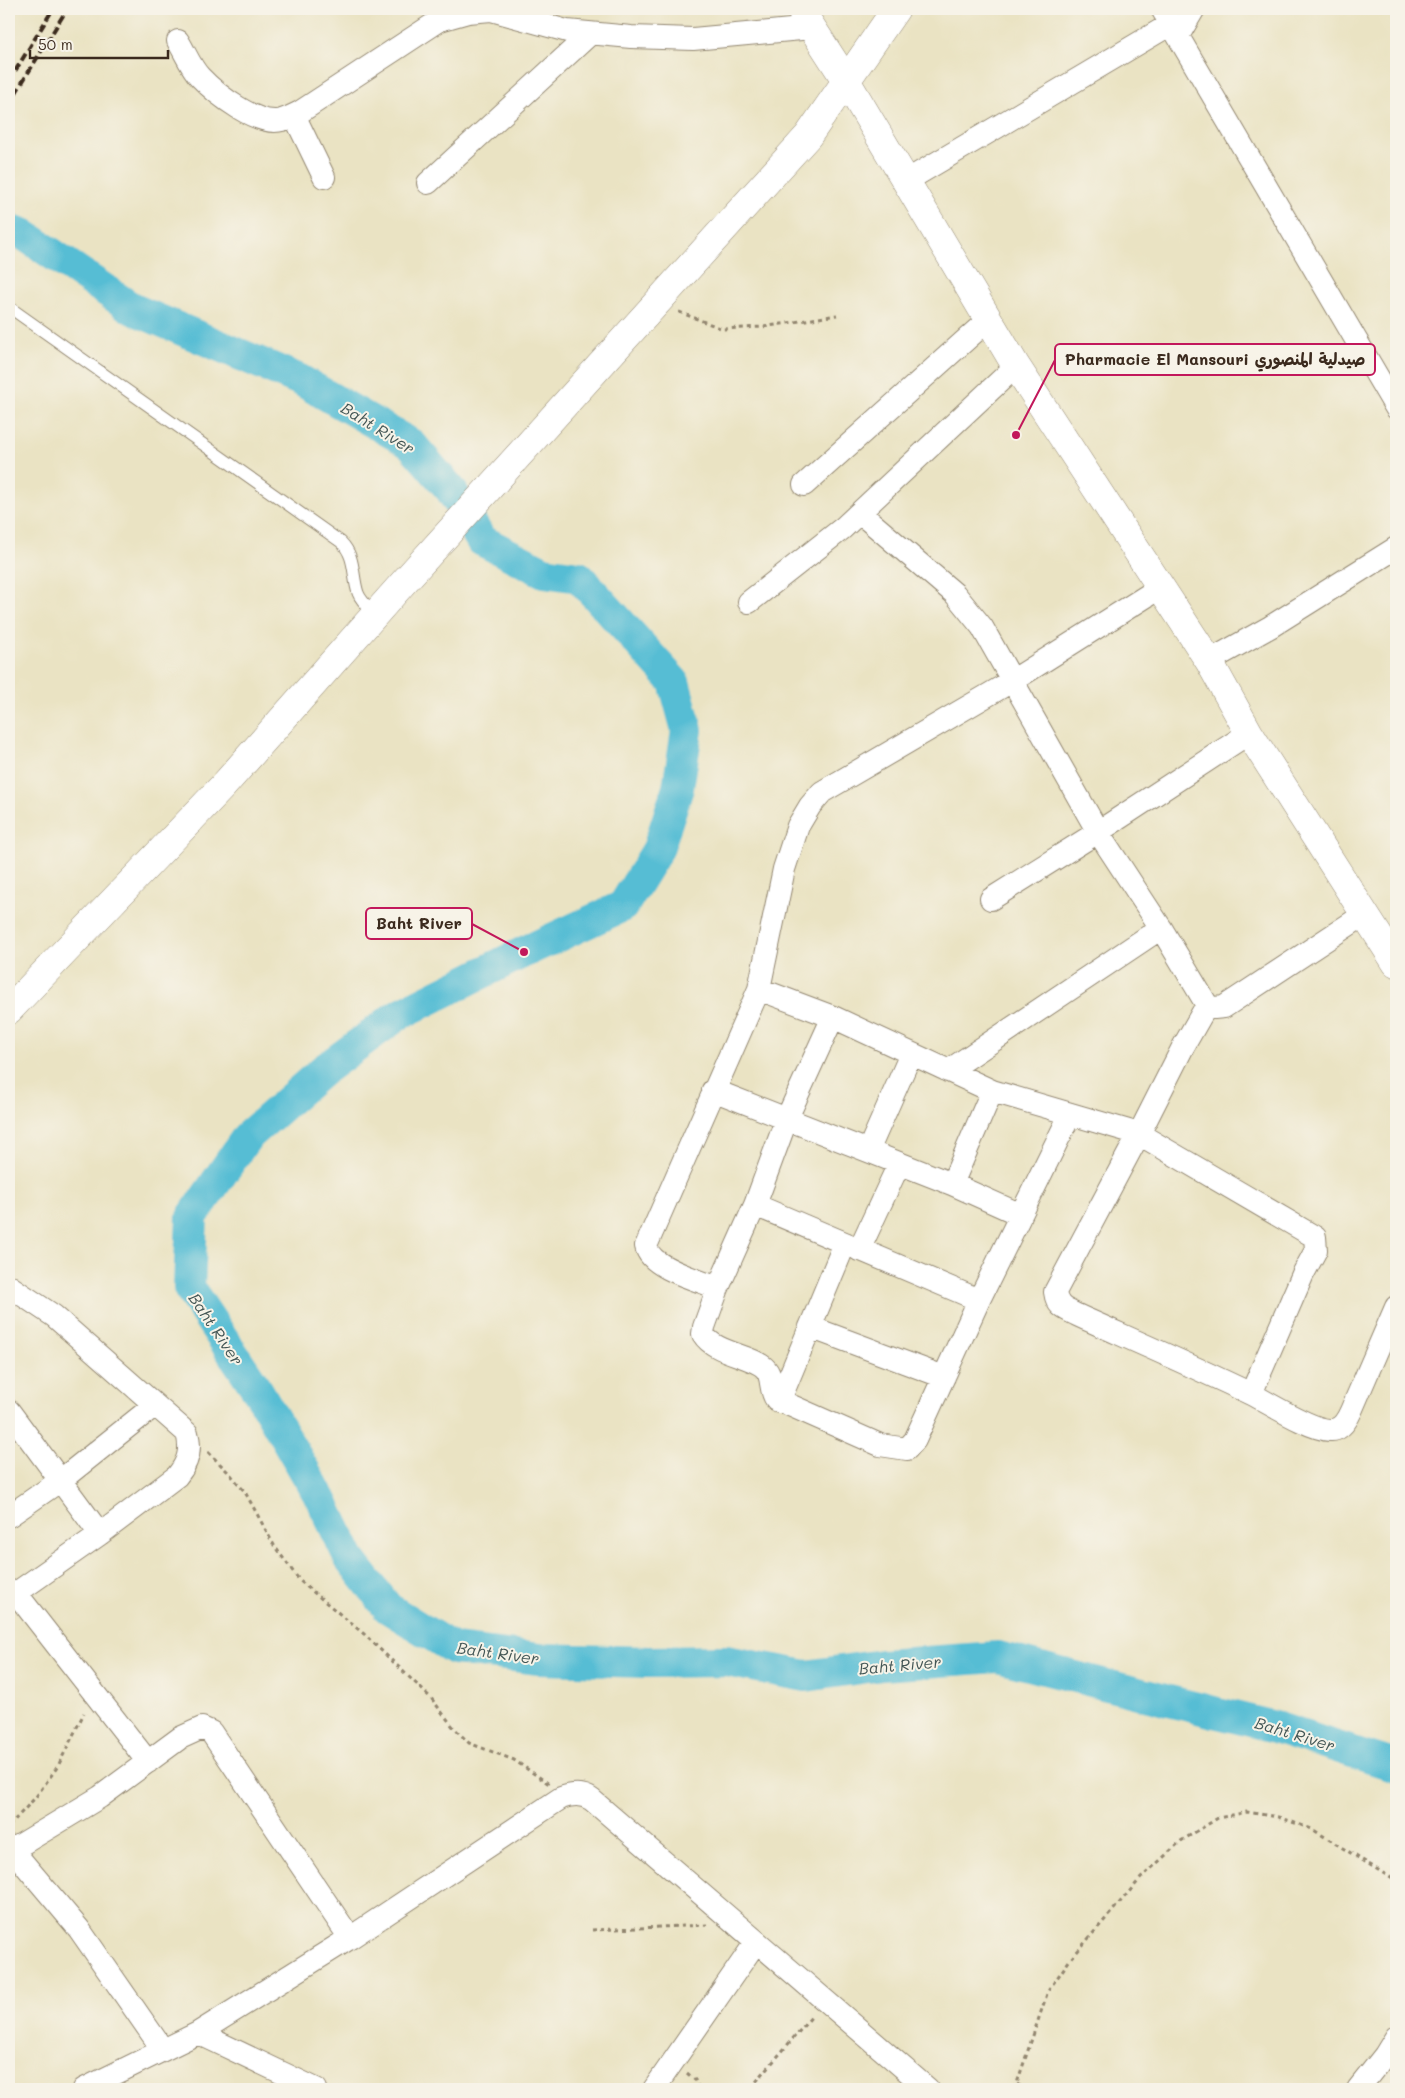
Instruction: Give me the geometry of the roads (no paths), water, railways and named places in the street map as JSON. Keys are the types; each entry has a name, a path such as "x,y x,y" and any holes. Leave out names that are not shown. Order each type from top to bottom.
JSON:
{"street":[{"path":"9,1010 224,785 403,582 808,136 896,9"},
{"path":"906,181 1194,9"},
{"path":"178,41 199,76 251,116 281,121 294,115 440,20 468,12 491,10 568,31 590,34 693,39 806,18 847,82 1016,366 1209,661 1250,733 1396,963"},
{"path":"1170,23 1396,408"},
{"path":"428,183 590,34"},
{"path":"294,115 324,177"},
{"path":"804,485 988,320"},
{"path":"749,602 860,514 1016,366"},
{"path":"860,514 955,594 982,627 1098,832 1161,928 1207,1005 1214,1008 1224,1007 1365,914"},
{"path":"1209,661 1270,626 1396,548"},
{"path":"718,1288 657,1263 647,1251 646,1246 759,989 784,869 798,826 810,806 822,792 1012,681 1161,587"},
{"path":"991,899 1250,733"},
{"path":"948,1071 1161,928"},
{"path":"759,989 832,1017 992,1091 1139,1134 1316,1237 1316,1250 1303,1274 1251,1394"},
{"path":"1207,1005 1171,1069 1139,1134 1055,1292 1056,1301 1061,1308 1251,1394 1321,1428 1330,1430 1336,1429 1345,1422 1351,1411 1396,1307"},
{"path":"832,1017 787,1118 755,1205 718,1288 703,1334 724,1349 762,1366 770,1375 773,1394 779,1402 880,1445 907,1449 915,1440 980,1300 1070,1115"},
{"path":"868,1151 911,1054"},
{"path":"713,1090 952,1184 1021,1216"},
{"path":"952,1184 992,1091"},
{"path":"779,1402 810,1326 899,1164"},
{"path":"755,1205 980,1300"},
{"path":"9,1286 54,1316 187,1433 190,1444 189,1454 184,1468 177,1476 100,1534 12,1596 94,1692 148,1762"},
{"path":"810,1326 944,1377"},
{"path":"9,1516 61,1480 155,1405"},
{"path":"9,1411 100,1534"},
{"path":"163,2050 79,1929 11,1848 100,1796 180,1738 202,1728 211,1732 350,1938"},
{"path":"84,2089 198,2033 350,1938 566,1796 582,1795 592,1800 928,2089"},
{"path":"654,2089 756,1942"},
{"path":"198,2033 316,2089"},
{"path":"1358,2089 1385,2055 1396,2037"}],"lane":[{"path":"9,307 341,542 347,548 354,566 360,597 375,614"}],"waterway":[{"name":"Baht River","path":"9,229 23,234 133,309 300,380 411,444 451,490 481,540 544,572 579,577 674,682 687,730 678,788 658,849 623,906 524,952 398,1015 322,1071 247,1137 192,1217 189,1288 258,1391 321,1499 350,1559 388,1608 454,1649 539,1659 649,1662 726,1661 806,1676 882,1665 998,1657 1275,1727 1396,1766"}],"railway":[{"path":"9,81 53,9"},
{"path":"9,104 67,9"}],"place":[{"name":"Pharmacie El Mansouri صيدلية المنصوري","path":"1016,435"},
{"name":"Baht River","path":"524,952"}]}
